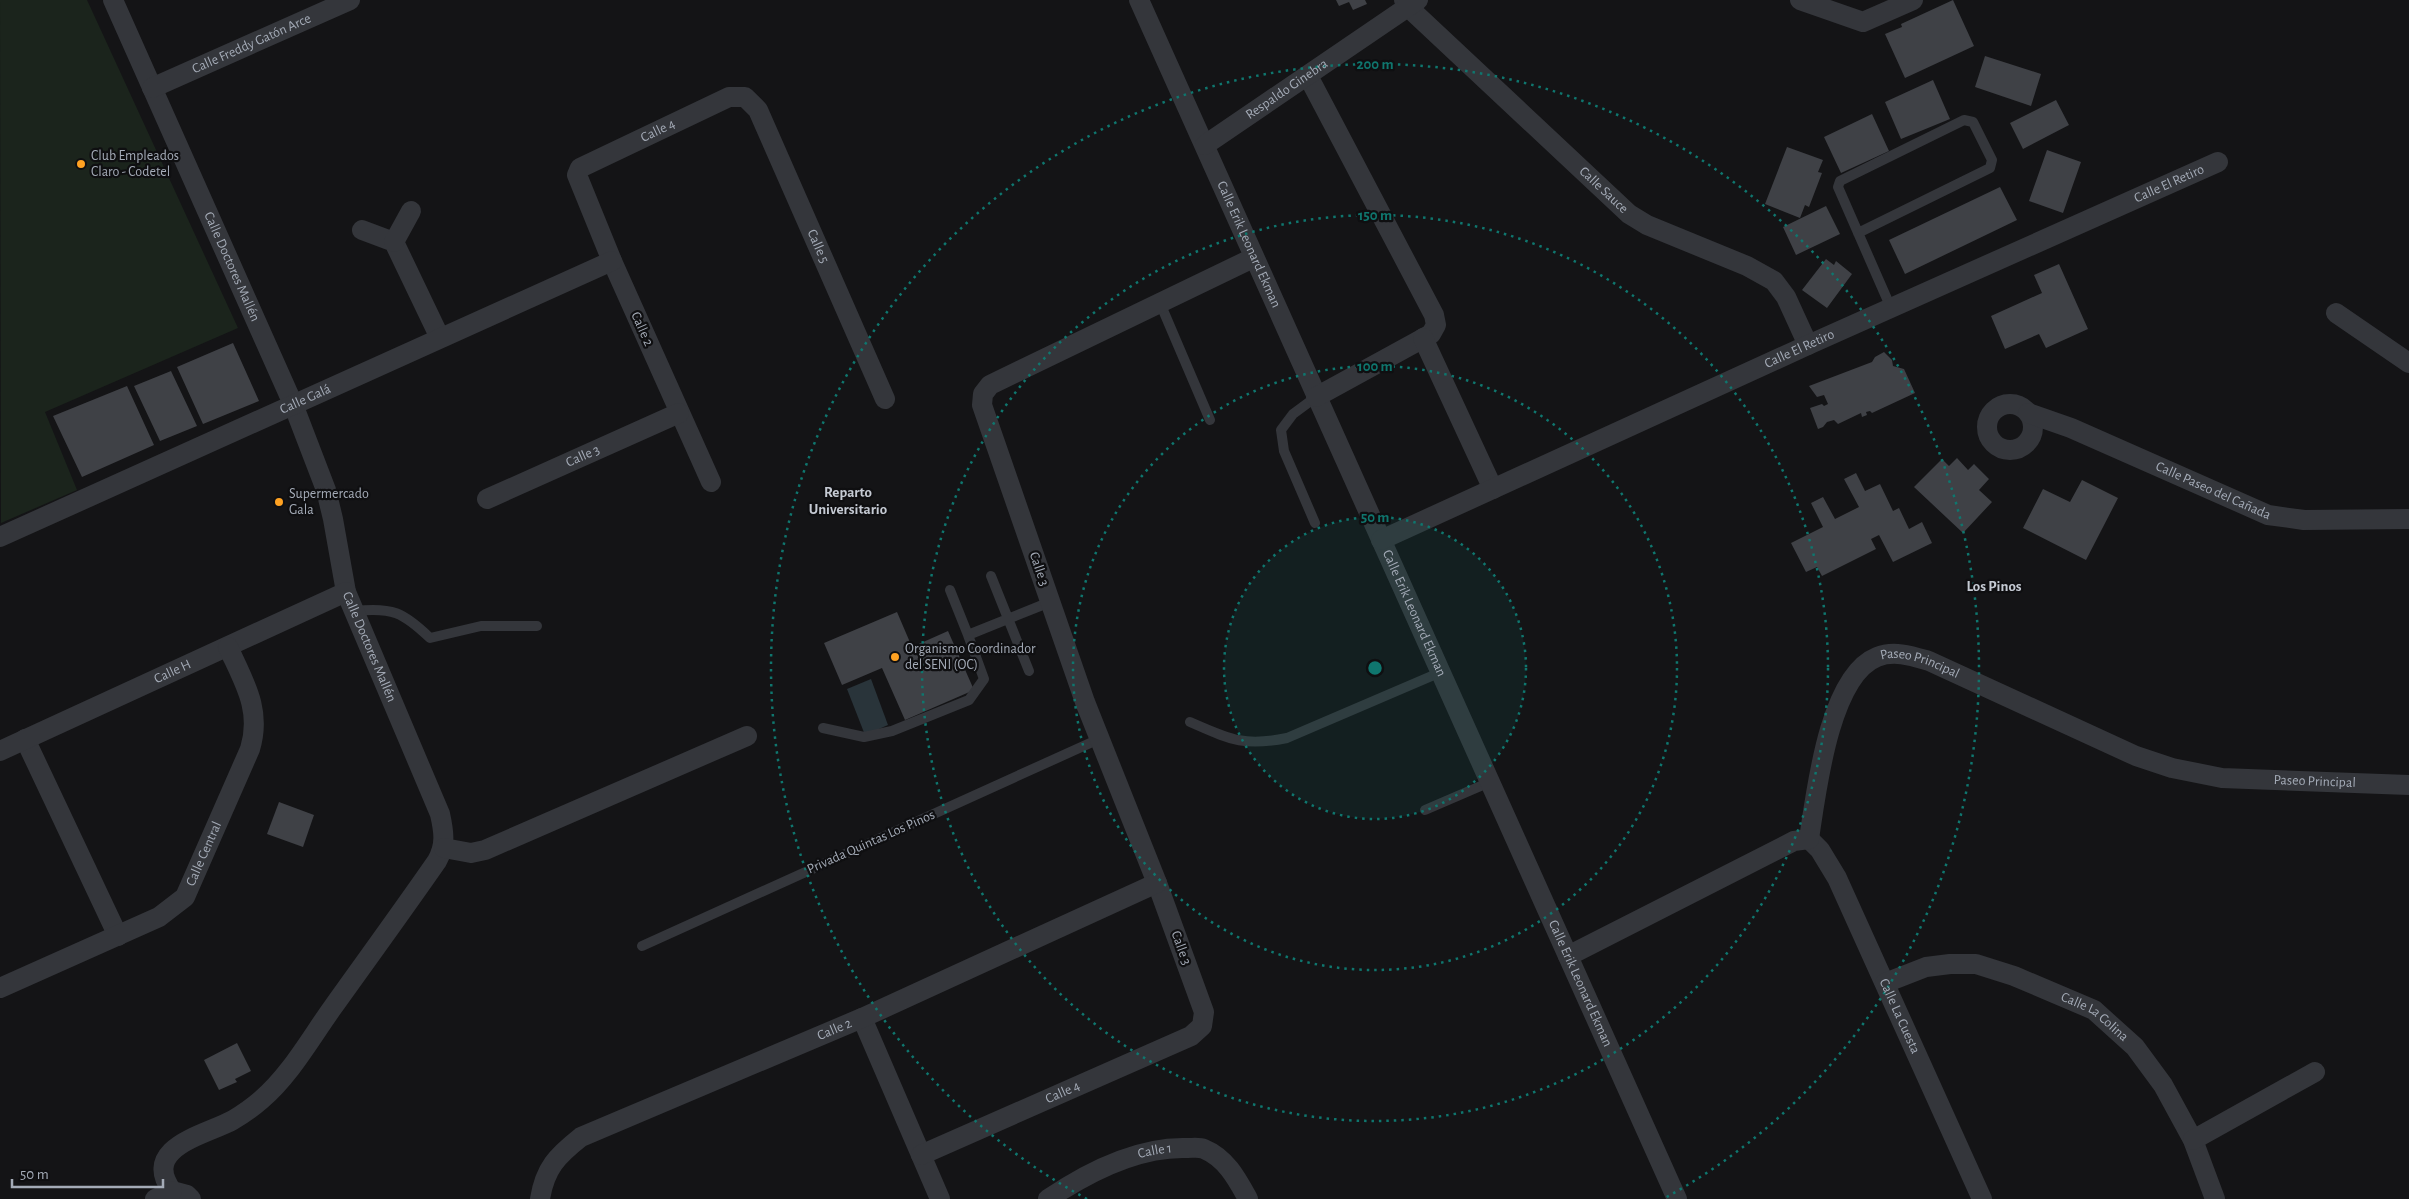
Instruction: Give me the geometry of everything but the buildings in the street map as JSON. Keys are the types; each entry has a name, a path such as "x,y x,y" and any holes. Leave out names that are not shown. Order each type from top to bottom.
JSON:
{"street":[{"name":"Calle Doctores Mallén","path":"113,0 293,404 326,490 334,519 346,592 440,814 444,831 444,848"},
{"name":"Calle Freddy Gatón Arce","path":"152,88 350,0"},
{"name":"Calle Erik Leonard Ekman","path":"1139,0 1205,145 1253,258 1677,1199"},
{"path":"1800,0 1863,22 1914,0"},
{"name":"Respaldo Ginebra","path":"1205,145 1308,76 1410,2"},
{"name":"Calle Sauce","path":"1410,2 1629,214 1647,225 1747,266 1774,281 1786,296 1808,345"},
{"path":"1308,76 1434,315 1429,332 1493,489"},
{"name":"Calle 4","path":"577,175 580,168 729,97 745,97"},
{"name":"Calle 5","path":"745,97 758,110 885,399"},
{"name":"Calle El Retiro","path":"1381,540 1808,345 2218,162"},
{"name":"Calle 2","path":"577,175 612,261 711,482"},
{"path":"394,242 411,211"},
{"path":"362,230 394,242 440,338"},
{"name":"Calle 3","path":"1202,1026 1204,1012 1157,883 1099,739 982,405 983,394 990,385 1253,258"},
{"name":"Calle Galá","path":"0,537 612,261"},
{"path":"2336,313 2409,363"},
{"path":"1316,396 1429,332"},
{"name":"Calle 3","path":"487,499 679,413"},
{"name":"Calle Paseo del Cañada","path":"2028,413 2070,428 2268,515 2304,520 2409,520"},
{"name":"Calle H","path":"0,750 346,592"},
{"name":"Calle Central","path":"0,988 159,917 185,897 256,732 255,713 249,694 228,647"},
{"name":"Paseo Principal","path":"1809,839 1827,739 1845,688 1861,667 1877,657 1901,653 1930,661 2136,756 2172,768 2222,778 2409,785"},
{"path":"191,1199 186,1195 164,1195 166,1184 163,1170 166,1157 181,1143 233,1120 273,1089 288,1072 426,878 444,848 471,853 485,850 747,736"},
{"path":"25,739 118,936"},
{"path":"1568,956 1794,841 1809,839"},
{"name":"Calle La Cuesta","path":"1809,839 1820,850 1837,878 1982,1199"},
{"name":"Calle 2","path":"540,1199 543,1182 559,1155 581,1137 862,1018 1157,883"},
{"name":"Calle La Colina","path":"1885,983 1926,967 1950,964 1976,964 2014,976 2094,1010 2135,1047 2163,1085 2193,1140 2215,1199"},
{"path":"862,1018 940,1199"},
{"name":"Calle 4","path":"921,1155 1191,1036 1202,1026"},
{"path":"2193,1140 2315,1072"},
{"name":"Calle 1","path":"1048,1199 1072,1182 1136,1155 1167,1147 1203,1149 1230,1167 1248,1199"}],"lane":[{"path":"1858,233 1990,168 1992,160 1973,122 1964,120 1843,178 1838,188 1891,308"},
{"path":"1160,303 1210,420"},
{"path":"1315,524 1284,451 1281,430 1293,414 1316,396"},
{"path":"991,576 1029,671"},
{"path":"823,728 852,736 873,736 892,731 969,700 984,679 950,590"},
{"path":"968,635 1050,602"},
{"path":"355,611 379,608 395,613 413,622 430,638 481,626 537,626"},
{"path":"1190,722 1230,740 1263,743 1287,738 1441,672"},
{"name":"Privada Quintas Los Pinos","path":"642,946 1099,739"},
{"path":"1426,810 1490,782"}],"shaded area":[{"name":"Club Empleados Claro - Codetel","path":"0,0 87,0 238,328 45,412 77,490 1,523"},
{"path":"871,679 888,725 865,735 847,689"}],"place":[{"name":"Club Empleados Claro - Codetel","path":"81,164"},
{"name":"Supermercado Gala","path":"279,502"},
{"name":"Organismo Coordinador del SENI (OC)","path":"895,657"}],"district":[{"name":"Reparto Universitario","path":"848,500"},
{"name":"Los Pinos","path":"1994,586"}]}
